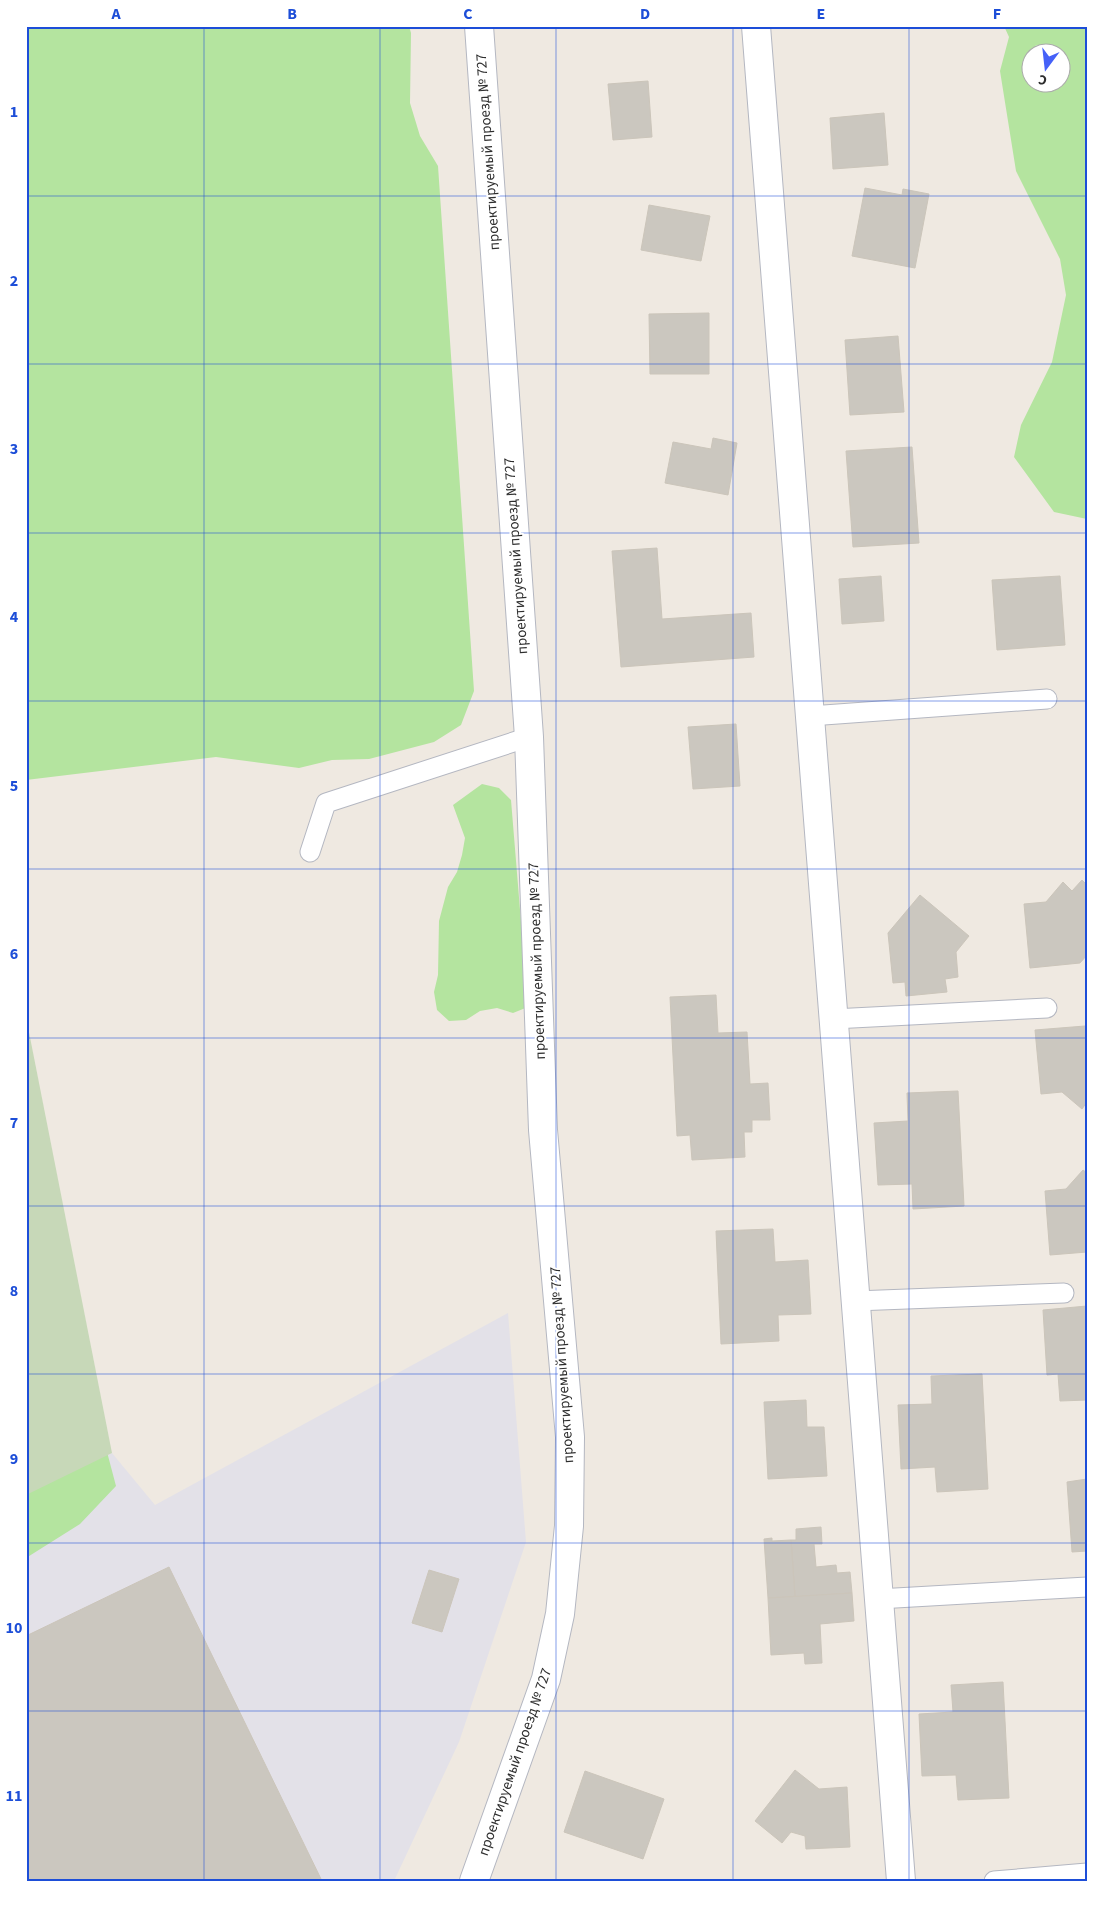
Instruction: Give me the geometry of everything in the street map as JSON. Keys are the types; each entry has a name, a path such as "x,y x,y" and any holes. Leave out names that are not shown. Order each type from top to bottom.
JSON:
{"street":[{"name":"проектируемый проезд № 727","path":"474,1881 546,1679 560,1614 569,1526 570,1437 543,1130 529,736 479,26"},
{"path":"756,26 901,1881"}],"lane":[{"path":"810,716 1047,699"},
{"path":"310,852 326,803 529,736"},
{"path":"833,1019 1046,1008"},
{"path":"855,1302 1064,1292"},
{"path":"878,1599 1087,1587"},
{"path":"994,1881 1087,1873"}],"shaded area":[{"path":"508,1313 526,1542 459,1742 394,1881 26,1881 26,1495 112,1453 155,1505"}],"green space":[{"path":"26,26 374,26 375,29 378,26 409,26 411,33 410,103 420,136 438,166 474,691 461,725 434,742 369,759 332,760 299,768 216,757 26,780"},
{"path":"1004,26 1087,26 1087,519 1054,512 1014,457 1021,425 1052,362 1066,295 1060,259 1016,171 1000,71 1009,37"},
{"path":"482,784 499,788 511,800 528,1007 513,1013 497,1008 480,1011 466,1020 449,1021 437,1010 434,992 438,975 439,921 448,887 457,872 465,838 453,805"},
{"path":"26,1017 112,1453 26,1495"},
{"path":"26,1058 102,1433 116,1486 80,1524 26,1558"}],"building":[{"path":"648,81 652,137 613,140 608,84"},
{"path":"884,113 888,165 833,169 830,118"},
{"path":"865,188 902,195 903,189 929,194 915,268 852,256"},
{"path":"649,205 710,216 701,261 641,250"},
{"path":"709,313 709,374 650,374 649,314"},
{"path":"898,336 904,412 850,415 845,340"},
{"path":"713,438 737,443 728,495 665,483 673,442 711,449"},
{"path":"912,447 919,543 853,547 846,451"},
{"path":"657,548 662,619 751,613 754,657 621,667 612,551"},
{"path":"881,576 884,621 842,624 839,579"},
{"path":"1060,576 1065,645 997,650 992,580"},
{"path":"736,724 740,786 693,789 688,727"},
{"path":"1082,880 1087,885 1087,955 1080,963 1030,968 1024,904 1046,902 1063,882 1072,891"},
{"path":"920,895 969,936 956,952 958,977 945,979 947,992 906,996 905,982 893,983 888,933"},
{"path":"716,995 718,1033 747,1032 750,1084 768,1083 770,1120 752,1120 752,1132 744,1132 745,1157 692,1160 690,1135 677,1136 670,997"},
{"path":"1087,1027 1087,1102 1082,1109 1062,1092 1041,1094 1035,1030"},
{"path":"958,1091 964,1206 913,1209 912,1184 878,1185 874,1123 908,1121 907,1093"},
{"path":"1083,1170 1087,1173 1087,1252 1050,1255 1045,1191 1066,1189"},
{"path":"773,1229 775,1262 808,1260 811,1314 778,1315 779,1341 721,1344 716,1231"},
{"path":"1087,1306 1087,1400 1060,1401 1058,1374 1047,1375 1043,1310"},
{"path":"982,1374 988,1489 937,1492 935,1467 901,1469 898,1405 932,1404 931,1376"},
{"path":"806,1400 807,1427 824,1427 827,1476 768,1479 764,1402"},
{"path":"1087,1479 1087,1551 1072,1552 1067,1482"},
{"path":"821,1527 822,1544 814,1544 816,1567 836,1565 837,1573 850,1572 852,1593 795,1597 791,1540 796,1540 796,1529"},
{"path":"772,1538 772,1541 791,1540 795,1597 768,1598 764,1539"},
{"path":"169,1567 322,1881 26,1881 26,1636"},
{"path":"429,1570 459,1579 442,1632 412,1623"},
{"path":"852,1593 854,1621 820,1624 822,1663 805,1664 804,1653 771,1655 768,1598"},
{"path":"1003,1682 1009,1798 958,1800 956,1775 922,1776 919,1714 953,1712 951,1685"},
{"path":"795,1770 819,1789 847,1787 850,1847 806,1849 805,1836 791,1832 782,1843 755,1821"},
{"path":"585,1771 664,1799 643,1859 564,1832"}]}
